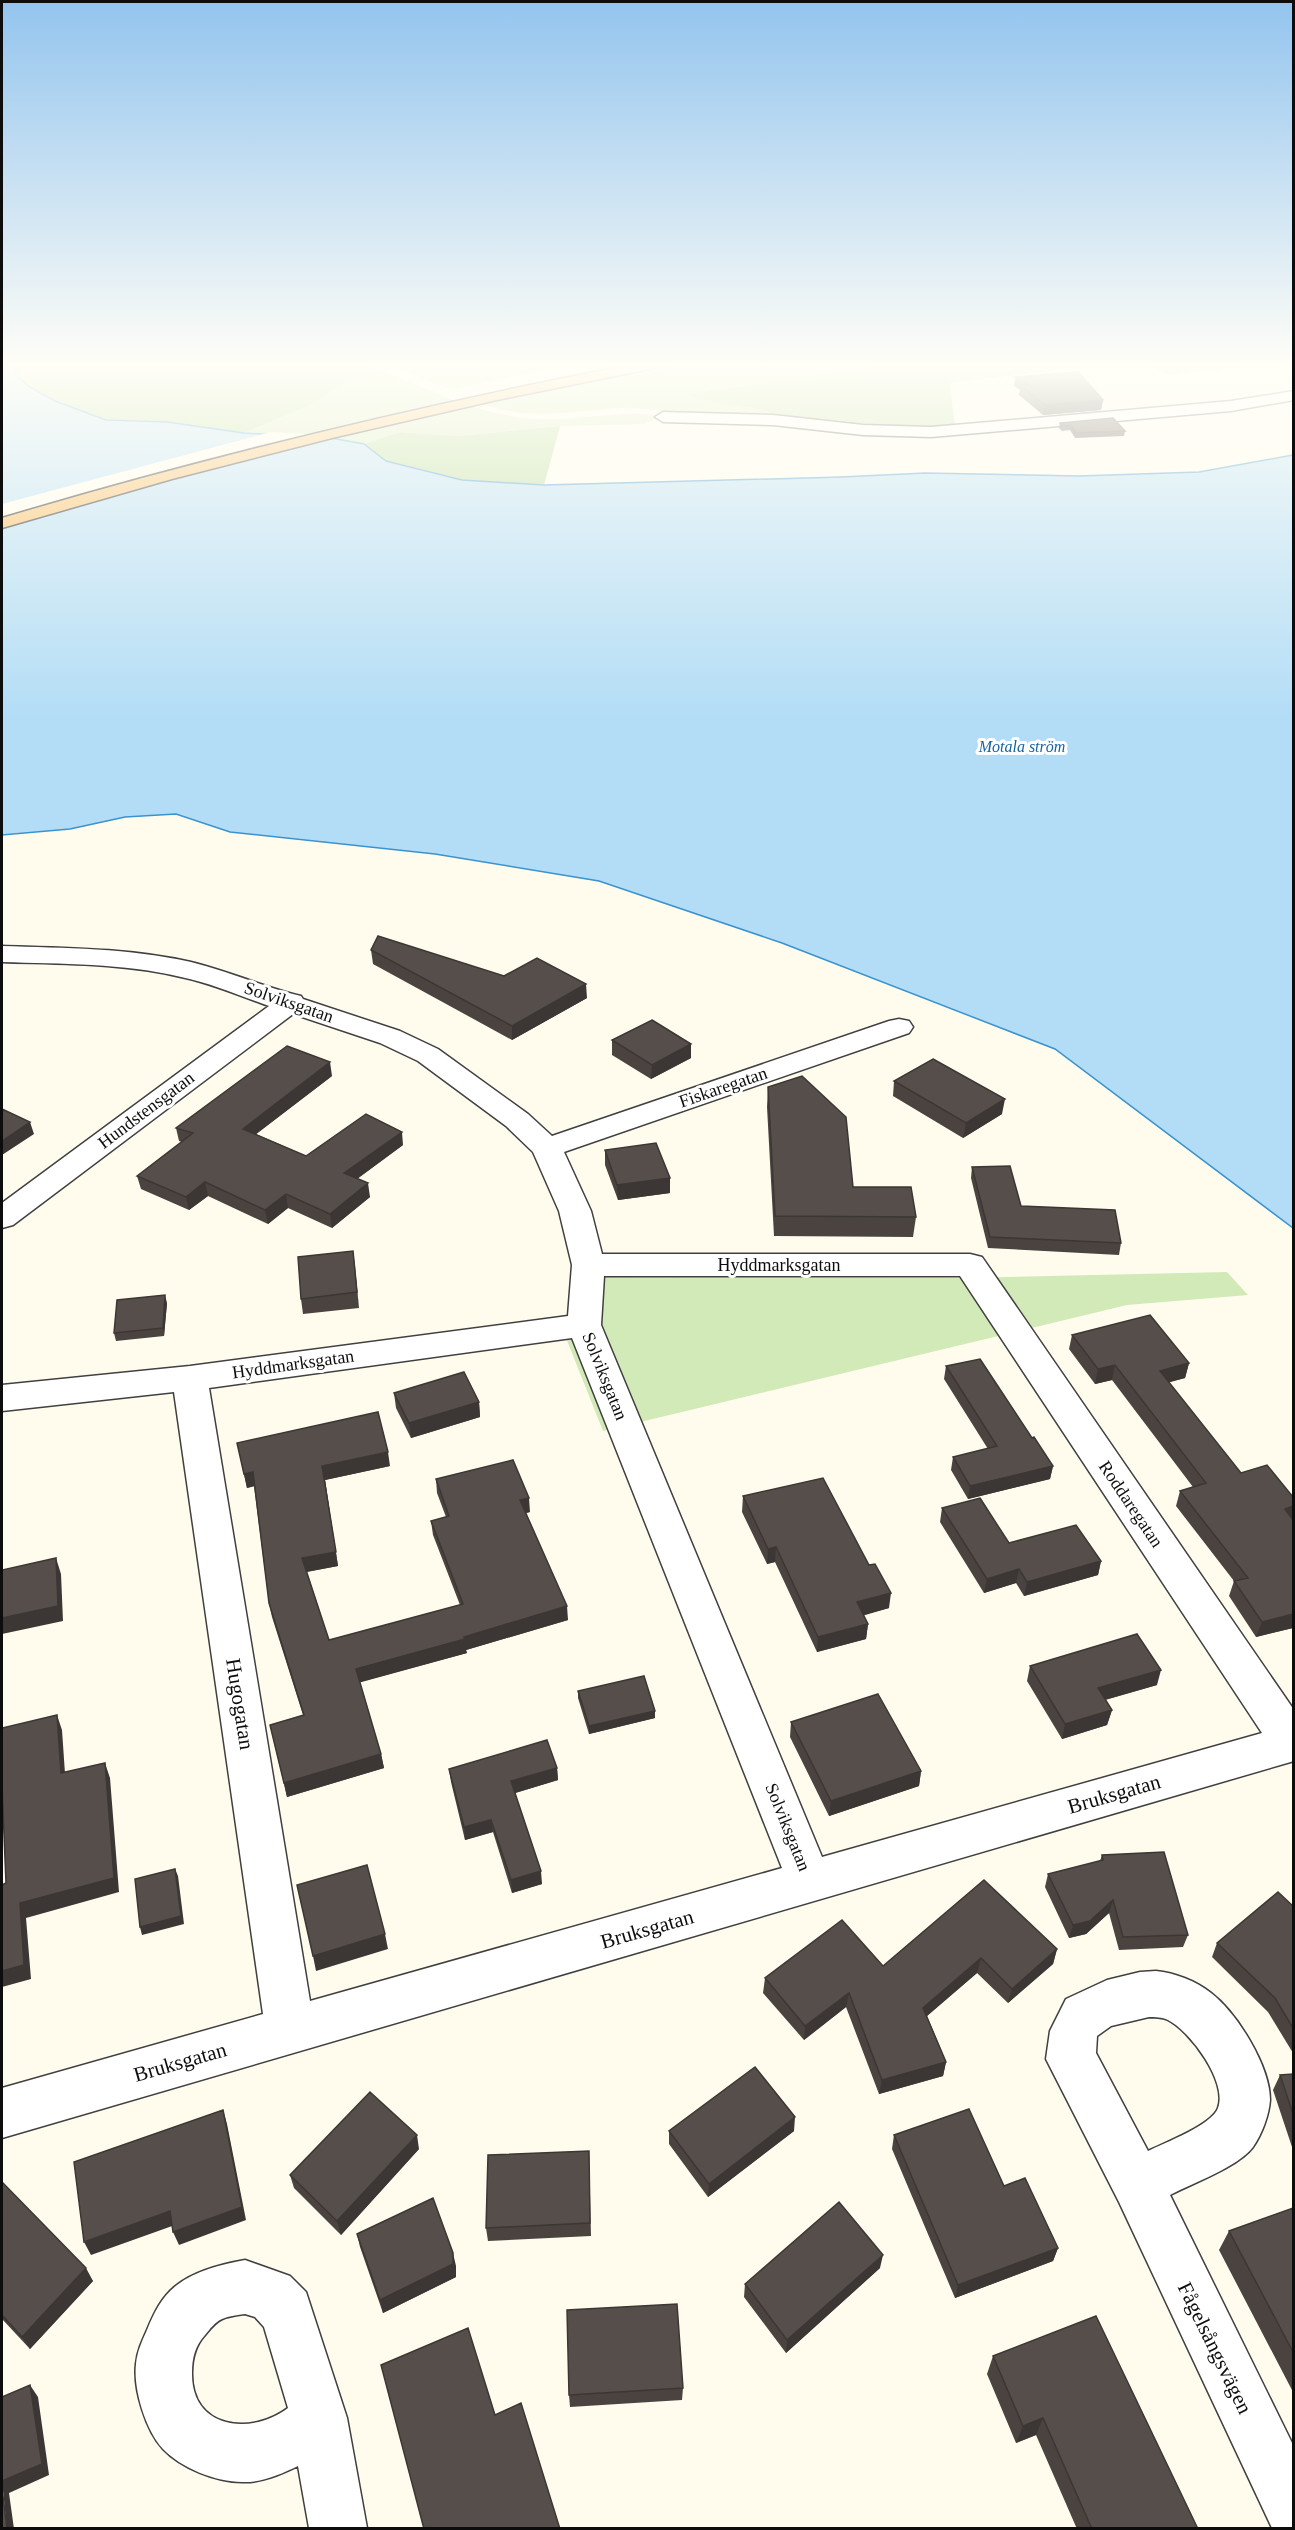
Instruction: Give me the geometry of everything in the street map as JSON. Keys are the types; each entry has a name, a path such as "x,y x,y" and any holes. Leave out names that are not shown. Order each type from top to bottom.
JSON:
{"highway":[{"path":"2,513 123,480"},
{"path":"2,524 159,480"}],"street":[{"name":"Solviksgatan","path":"2,954 87,957 152,963 199,972 390,1037 428,1055 517,1120 547,1148 575,1211 588,1265 584,1325 810,1882"},
{"name":"Hundstensgatan","path":"2,1218 291,1002"},
{"name":"Fiskaregatan","path":"547,1148 899,1027"},
{"name":"Hyddmarksgatan","path":"588,1265 970,1265"},
{"name":"Roddaregatan","path":"970,1265 1292,1743"},
{"name":"Hyddmarksgatan","path":"2,1398 190,1378 584,1325"},
{"name":"Hugogatan","path":"190,1378 290,2030"},
{"name":"Bruksgatan","path":"2,2113 1292,1743"},
{"name":"Fågelsångsvägen","path":"1137,2184 1293,2511"},
{"path":"319,2418 338,2529"}],"green space":[{"path":"463,480 545,480 544,485"},
{"path":"1227,1272 1248,1295 1127,1305 603,1431 564,1333 579,1277 966,1278"}],"water":[{"name":"Motala ström","path":"2,480 463,480 544,485 727,480 1293,480 1293,1228 1055,1049 782,943 599,881 435,854 230,832 176,814 125,817 70,829 2,835"}],"pier":[{"path":"91,480 171,480 2,529 2,504"}],"building":[{"path":"378,936 504,976 537,958 586,984 512,1026 371,950"},
{"path":"652,1020 691,1044 652,1065 612,1040"},
{"path":"287,1046 330,1062 243,1129 306,1156 366,1114 402,1132 344,1173 368,1183 330,1214 286,1194 265,1210 205,1182 186,1197 137,1176 193,1133 176,1128"},
{"path":"933,1059 1005,1099 966,1123 894,1081"},
{"path":"802,1076 846,1117 853,1187 911,1187 916,1217 775,1216 768,1087"},
{"path":"2,1109 30,1122 2,1141"},
{"path":"656,1143 670,1178 617,1185 605,1150"},
{"path":"1010,1166 1021,1206 1115,1210 1121,1243 990,1237 972,1167"},
{"path":"353,1251 357,1292 301,1299 298,1257"},
{"path":"165,1295 163,1328 114,1333 117,1300"},
{"path":"1150,1315 1189,1363 1160,1371 1241,1473 1267,1465 1293,1497 1293,1506 1285,1509 1293,1520 1293,1614 1262,1622 1234,1581 1248,1578 1180,1491 1206,1483 1115,1365 1098,1369 1072,1335"},
{"path":"980,1359 1053,1466 970,1486 953,1457 997,1446 946,1366"},
{"path":"464,1372 479,1402 409,1423 394,1393"},
{"path":"378,1412 388,1452 322,1466 336,1552 302,1558 329,1640 463,1604 431,1521 449,1516 436,1479 513,1460 529,1498 520,1500 567,1606 464,1637 465,1639 356,1669 381,1754 284,1783 270,1725 304,1715 269,1603 253,1472 244,1474 237,1443"},
{"path":"823,1478 869,1565 875,1564 891,1593 857,1602 868,1624 818,1637 776,1547 768,1549 743,1496"},
{"path":"980,1498 1009,1543 1076,1525 1101,1561 1027,1582 1019,1569 987,1579 942,1508"},
{"path":"56,1558 58,1606 2,1618 2,1570"},
{"path":"1137,1634 1161,1670 1098,1688 1112,1710 1065,1724 1030,1666"},
{"path":"644,1676 655,1711 589,1726 578,1691"},
{"path":"878,1694 921,1771 831,1801 791,1722"},
{"path":"57,1715 61,1773 105,1763 114,1878 20,1903 24,1965 2,1971 2,1885 6,1883 2,1728"},
{"path":"547,1740 557,1768 511,1781 541,1871 511,1880 491,1820 464,1827 449,1769"},
{"path":"1164,1852 1188,1935 1123,1937 1113,1900 1090,1921 1073,1925 1048,1874 1103,1860 1102,1855"},
{"path":"367,1865 385,1934 313,1956 297,1885"},
{"path":"175,1869 181,1916 140,1927 135,1879"},
{"path":"984,1880 1057,1949 1012,1989 981,1958 923,2008 946,2062 882,2080 849,1993 805,2026 765,1978 842,1920 883,1966"},
{"path":"1278,1892 1293,1906 1293,2028 1275,1998 1217,1943"},
{"path":"755,2067 795,2117 709,2184 669,2131"},
{"path":"1293,2074 1293,2114 1280,2075"},
{"path":"370,2092 417,2135 337,2221 290,2175"},
{"path":"969,2109 1004,2186 1025,2178 1058,2248 958,2285 894,2135"},
{"path":"223,2110 242,2207 173,2232 170,2211 84,2242 74,2162"},
{"path":"589,2151 590,2223 486,2228 488,2155"},
{"path":"2,2182 86,2268 22,2337 2,2315"},
{"path":"433,2198 453,2253 453,2264 380,2300 357,2234"},
{"path":"839,2202 883,2255 787,2340 745,2284"},
{"path":"1293,2208 1293,2352 1229,2231"},
{"path":"677,2304 683,2388 569,2395 567,2310"},
{"path":"1096,2316 1198,2529 1092,2529 1043,2418 1023,2426 993,2356"},
{"path":"468,2328 495,2415 521,2403 560,2529 424,2529 381,2365"},
{"path":"30,2385 42,2464 2,2481 2,2397"},
{"path":"2,2488 7,2529 2,2529"}]}
